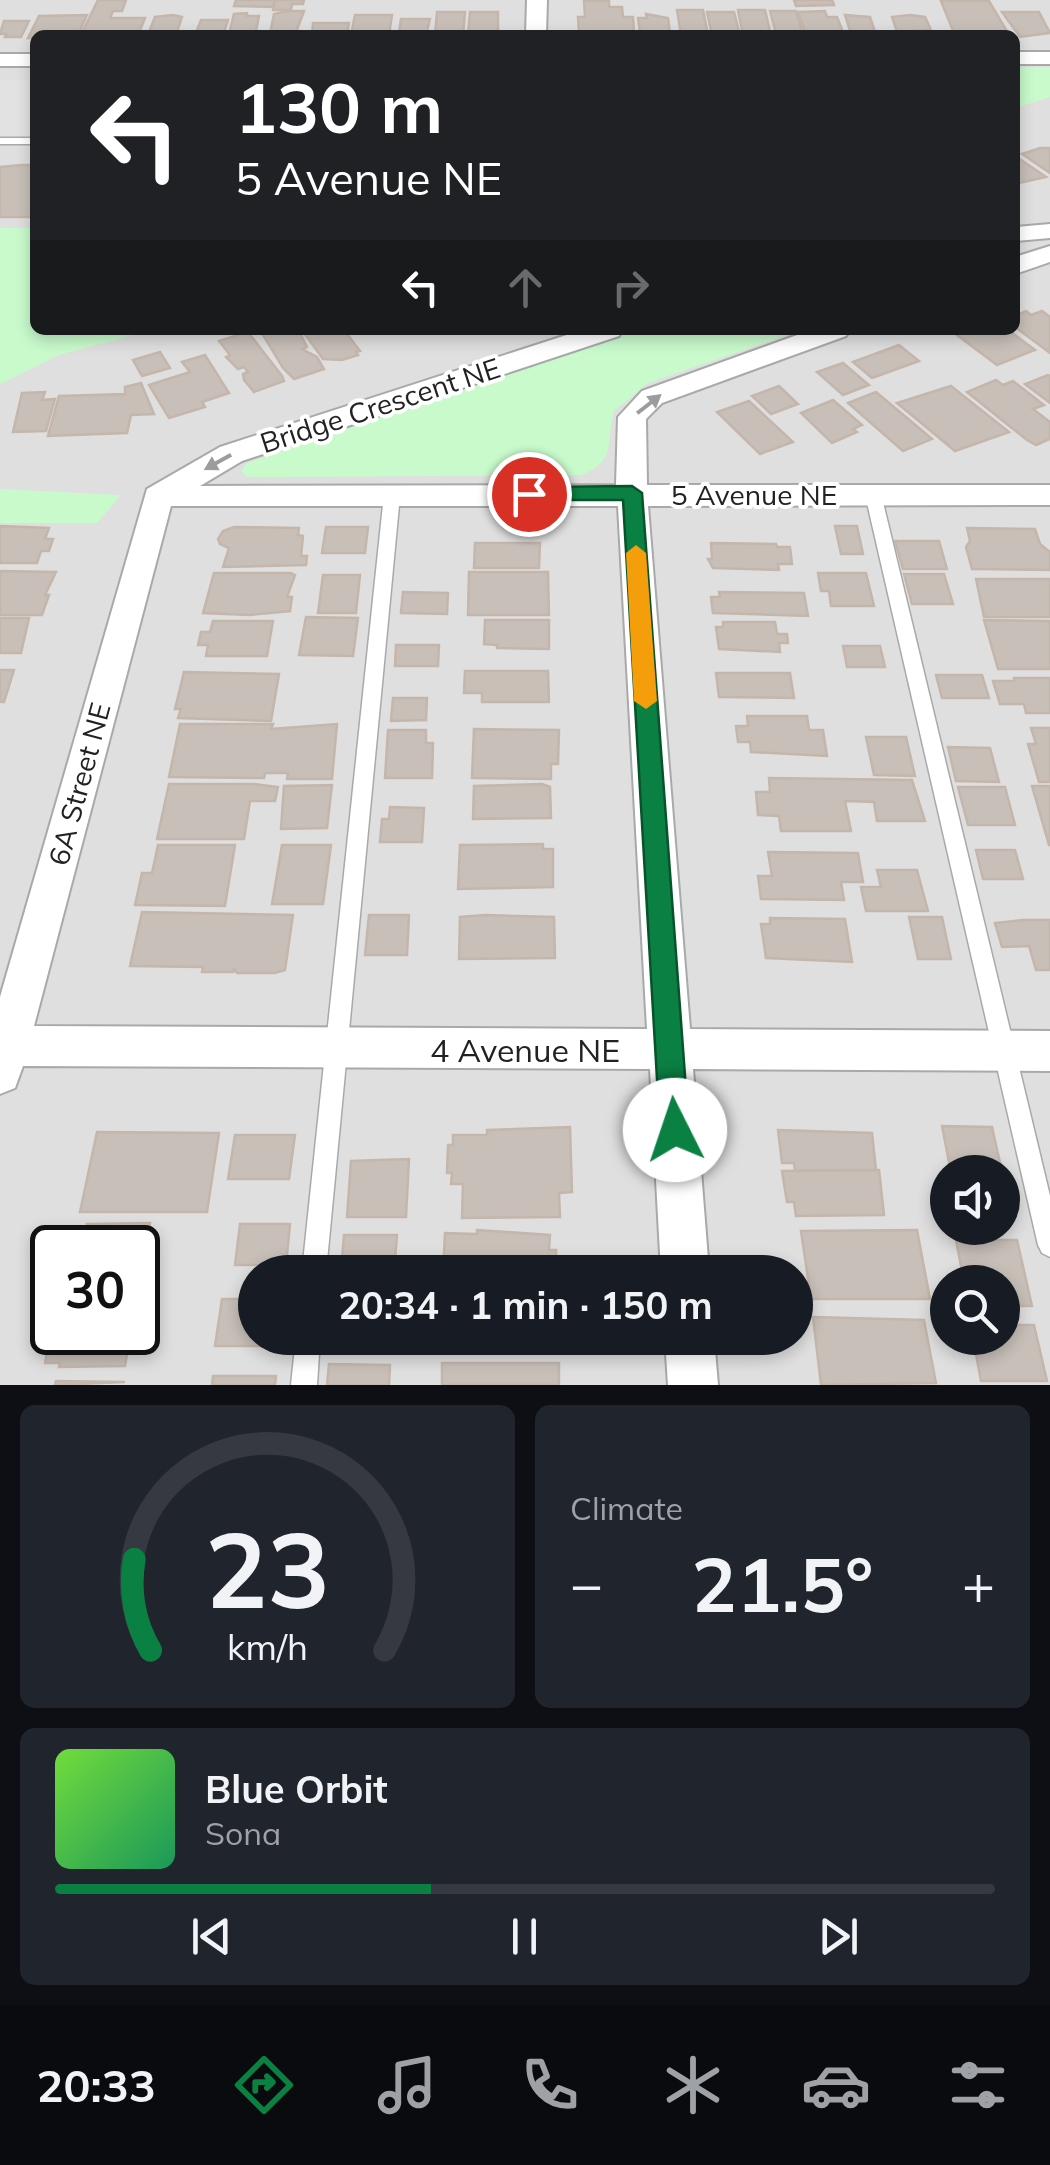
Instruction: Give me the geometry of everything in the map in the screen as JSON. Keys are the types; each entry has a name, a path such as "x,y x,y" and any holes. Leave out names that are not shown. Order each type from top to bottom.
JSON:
{"street":[{"path":"536,30 538,0"},
{"path":"1020,58 1050,58"},
{"path":"0,60 30,60"},
{"path":"1020,234 1050,231"},
{"path":"1020,264 1050,254"},
{"name":"Bridge Crescent NE","path":"158,496 231,454 594,335"},
{"path":"684,1255 629,447 632,417 652,397 822,335"},
{"name":"5 Avenue NE","path":"158,496 1050,495"},
{"name":"6A Street NE","path":"2,1055 158,496"},
{"name":"4 Avenue NE","path":"2,1055 335,1050 1050,1050"},
{"path":"691,1355 693,1385"}],"lane":[{"path":"0,141 30,141"},
{"path":"873,494 1050,1245"},
{"path":"316,1255 392,495"},
{"path":"304,1385 307,1355"}],"shaded area":[{"path":"0,0 1050,0 1050,1385 0,1385"},
{"path":"0,80 30,80 30,138 0,138"}],"green space":[{"path":"1020,67 1050,67 1050,97 1020,106"},
{"path":"0,228 30,228 30,335 133,335 59,355 0,384"},
{"path":"622,335 787,335 648,383 614,411 606,456 582,475 247,477 241,471 247,463"},
{"path":"0,489 121,495 97,523 0,523"}],"building":[{"path":"98,0 126,0 122,11 113,11 110,18 145,18 140,30 83,30"},
{"path":"236,0 275,0 273,7 234,6"},
{"path":"275,0 304,0 303,4 292,4 291,10 273,10"},
{"path":"794,0 832,0 834,5 796,6"},
{"path":"584,1 609,1 609,7 622,7 623,17 633,17 634,30 579,30 578,17 585,17"},
{"path":"941,1 989,1 1006,30 953,30"},
{"path":"677,10 703,10 707,30 680,30"},
{"path":"738,10 765,10 770,30 742,30"},
{"path":"304,11 297,30 271,30 274,14"},
{"path":"770,11 796,11 802,30 775,30"},
{"path":"825,11 827,17 837,17 842,30 804,30 798,12"},
{"path":"437,12 465,12 463,30 435,30"},
{"path":"470,12 498,12 498,30 468,30"},
{"path":"707,12 734,12 739,30 711,30"},
{"path":"1002,12 1039,12 1050,33 1020,37 1020,30 1015,30"},
{"path":"234,14 259,16 256,30 230,30"},
{"path":"646,14 668,18 670,30 640,30 638,18 647,18"},
{"path":"87,15 80,30 32,30 39,16"},
{"path":"355,15 392,15 390,30 352,30"},
{"path":"845,15 870,17 874,30 850,30"},
{"path":"155,17 182,17 178,30 150,30"},
{"path":"892,17 925,17 931,30 896,30"},
{"path":"401,19 430,19 427,30 399,30"},
{"path":"201,20 228,20 225,30 197,30"},
{"path":"4,21 29,21 21,37 5,37 7,34 0,34"},
{"path":"313,23 349,23 348,30 312,30"},
{"path":"1050,148 1050,173 1022,154"},
{"path":"1020,159 1046,177 1020,183"},
{"path":"30,165 30,217 0,217 0,167"},
{"path":"1042,311 1050,317 1050,353 1020,331 1020,314"},
{"path":"250,335 284,381 254,392 244,380 243,374 248,372 244,367 238,369 226,357 230,355 219,341"},
{"path":"263,335 301,335 307,347 302,349 317,357 324,369 294,379"},
{"path":"306,335 348,335 360,351 342,360 323,359"},
{"path":"957,335 1015,335 1035,350 997,365"},
{"path":"899,345 919,361 872,378 853,362"},
{"path":"160,352 170,368 142,376 133,360"},
{"path":"205,355 229,393 202,402 205,407 169,418 149,385 190,372 182,362"},
{"path":"843,363 869,385 843,395 817,372"},
{"path":"1050,376 1050,403 1025,384"},
{"path":"996,380 1003,385 1013,381 1044,405 1033,409 1050,422 1050,439 1036,445 1027,440 967,392"},
{"path":"141,383 154,414 131,415 127,433 48,436 59,396 125,394 125,387"},
{"path":"779,386 798,404 771,414 752,396"},
{"path":"951,386 1009,432 955,451 897,403"},
{"path":"45,392 42,400 55,399 46,431 13,432 22,393"},
{"path":"876,392 932,439 903,451 848,403"},
{"path":"833,400 862,425 853,429 857,432 832,443 801,413"},
{"path":"749,401 793,442 760,454 717,412"},
{"path":"0,526 49,528 45,539 53,539 49,551 41,551 37,563 0,563"},
{"path":"835,526 857,526 863,554 841,554"},
{"path":"234,527 299,528 298,535 303,536 301,556 307,556 306,565 223,567 229,548 218,539 223,531"},
{"path":"326,527 368,527 365,553 322,553"},
{"path":"967,528 1035,529 1040,544 1050,552 1050,570 972,569 966,547 970,541"},
{"path":"895,541 939,541 947,569 903,569"},
{"path":"475,543 540,543 539,568 474,568"},
{"path":"711,543 790,547 792,564 778,564 779,570 713,568 708,559 712,559"},
{"path":"0,571 56,572 45,595 49,595 42,615 0,615"},
{"path":"469,572 548,572 549,615 468,615"},
{"path":"214,573 295,575 287,597 292,597 290,611 250,615 203,613"},
{"path":"818,573 866,573 874,606 831,606 829,591 821,591"},
{"path":"904,574 944,574 953,604 912,604"},
{"path":"323,575 360,575 356,613 318,613"},
{"path":"976,579 1050,579 1050,617 984,617"},
{"path":"403,592 448,593 447,614 401,613"},
{"path":"719,592 804,593 808,616 713,613 711,597 720,597"},
{"path":"306,617 358,618 353,656 299,655"},
{"path":"0,618 29,618 21,653 0,653"},
{"path":"485,620 549,620 549,649 484,644"},
{"path":"984,620 1050,621 1050,669 998,669"},
{"path":"213,621 273,621 267,656 206,656 208,645 198,645 201,632 210,632"},
{"path":"723,622 775,622 777,634 787,634 788,643 779,643 780,652 719,649 716,627 723,627"},
{"path":"396,645 439,645 438,666 395,666"},
{"path":"843,646 880,646 885,667 847,667"},
{"path":"0,670 14,670 4,702 0,702"},
{"path":"465,671 548,671 549,702 482,702 482,693 464,693"},
{"path":"184,672 279,674 271,721 178,718 181,709 175,709"},
{"path":"716,673 790,673 794,698 719,697"},
{"path":"936,675 982,675 989,698 942,698"},
{"path":"1050,678 1050,713 1026,713 1024,704 1000,704 993,681"},
{"path":"393,698 427,698 426,720 391,721"},
{"path":"747,716 807,716 809,730 823,730 827,756 751,752 750,742 738,742 736,726 748,726"},
{"path":"180,724 273,724 271,729 337,724 332,779 287,779 288,773 265,773 264,778 169,777"},
{"path":"1031,728 1050,728 1050,782 1039,782 1028,744 1036,744"},
{"path":"474,729 559,730 558,764 551,764 551,779 472,778"},
{"path":"388,730 426,730 426,743 433,743 432,778 385,778"},
{"path":"866,737 906,737 915,776 874,775"},
{"path":"948,747 990,748 999,782 956,781"},
{"path":"769,778 912,780 925,821 877,821 874,802 845,801 851,831 781,831 779,816 758,815 756,792 770,792"},
{"path":"169,784 278,787 275,801 250,801 244,839 157,839"},
{"path":"332,785 327,828 281,829 284,786"},
{"path":"474,786 550,787 551,818 473,819"},
{"path":"1032,786 1050,786 1050,845 1049,845"},
{"path":"958,787 1005,787 1015,825 968,825"},
{"path":"390,807 424,808 422,842 380,842 382,819 389,819"},
{"path":"543,844 543,849 553,849 553,887 458,889 460,845"},
{"path":"158,845 235,845 225,906 135,905 142,873 152,873"},
{"path":"282,845 331,845 323,904 272,904"},
{"path":"976,850 1015,850 1023,879 983,879"},
{"path":"768,852 858,853 863,882 841,882 844,900 761,899 758,876 772,876"},
{"path":"877,870 917,870 928,911 866,911 861,887 881,887"},
{"path":"142,912 293,915 285,970 237,973 234,969 202,972 203,967 130,966"},
{"path":"369,915 409,915 407,955 365,955"},
{"path":"460,917 554,917 555,958 459,959"},
{"path":"909,917 942,917 951,959 918,959"},
{"path":"770,918 845,919 852,962 766,958 761,924 770,924"},
{"path":"1050,920 1050,970 1036,970 1029,946 1002,947 995,923"},
{"path":"942,1126 992,1127 998,1155 948,1155"},
{"path":"570,1127 572,1192 559,1193 560,1217 462,1218 463,1184 451,1184 452,1173 447,1173 448,1145 453,1145 453,1135"},
{"path":"778,1130 872,1133 876,1170 795,1171 794,1163 782,1163"},
{"path":"97,1132 219,1133 207,1212 80,1212"},
{"path":"235,1135 295,1135 289,1179 228,1179"},
{"path":"409,1159 406,1217 347,1217 351,1161"},
{"path":"879,1170 884,1215 796,1216 794,1202 787,1202 782,1171"},
{"path":"150,1223 150,1225 87,1224"},
{"path":"240,1224 290,1224 287,1255 238,1255 235,1265"},
{"path":"477,1230 550,1235 549,1250 556,1250 556,1255 444,1255 445,1233 477,1234"},
{"path":"917,1230 930,1299 813,1299 813,1255 805,1255 801,1231"},
{"path":"344,1235 397,1235 395,1255 342,1255"},
{"path":"957,1245 1018,1245 1032,1306 1020,1306 1020,1265 961,1265"},
{"path":"222,1299 238,1299 238,1346 215,1346"},
{"path":"813,1317 924,1320 936,1383 821,1385"},
{"path":"1020,1325 1034,1325 1047,1381 981,1381 976,1355 1020,1355"},
{"path":"47,1355 127,1355 125,1366 59,1367 60,1363 45,1363"},
{"path":"442,1363 559,1363 559,1385 442,1385"},
{"path":"329,1364 390,1365 389,1385 327,1385"},
{"path":"213,1376 276,1376 275,1385 212,1385"},
{"path":"56,1381 125,1382 55,1385"}],"slow traffic":[{"path":"636,553 646,701"}],"route":[{"path":"529,494 632,493 675,1130"}]}
